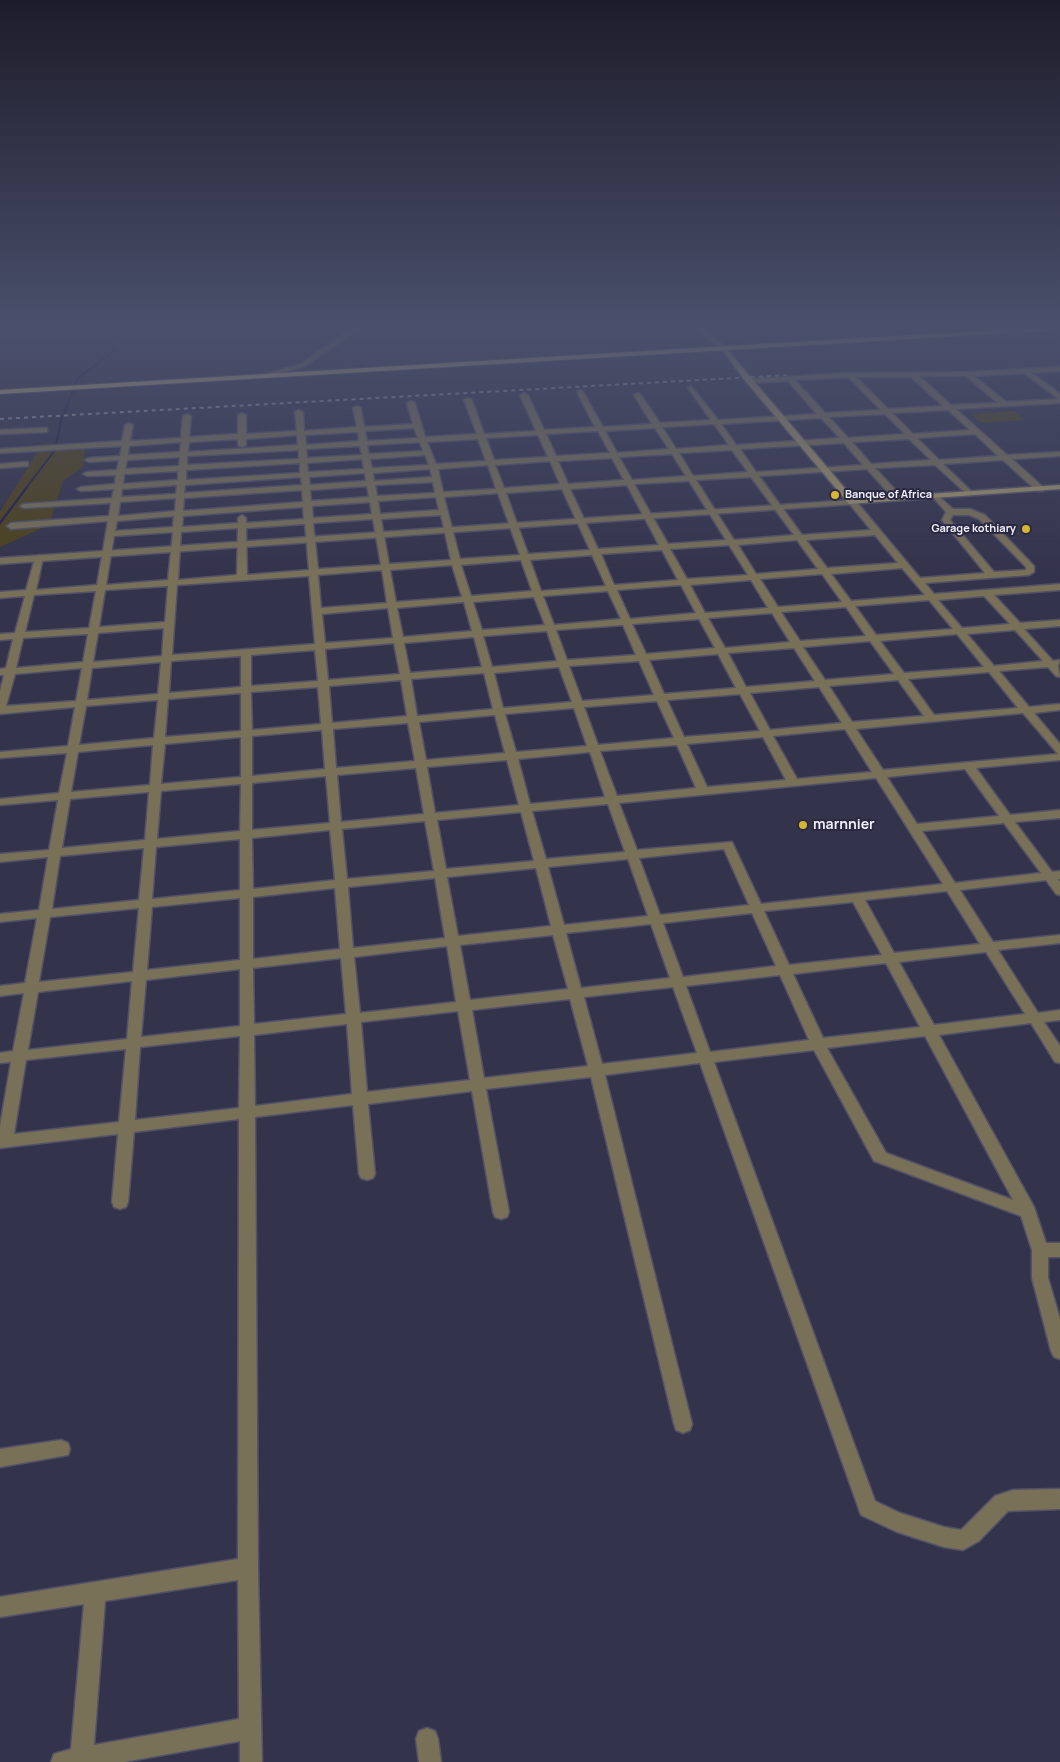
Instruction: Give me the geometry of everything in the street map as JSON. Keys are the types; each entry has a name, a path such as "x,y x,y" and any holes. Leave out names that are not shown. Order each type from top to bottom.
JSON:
{"main road":[{"path":"771,408 852,502 1060,487"}],"street":[{"path":"357,408 501,1212"},
{"path":"412,408 417,426 424,439 445,512 456,562 512,756 597,1071 683,1424"},
{"path":"471,408 868,1508 897,1522 944,1537 963,1540 972,1534 1002,1503 1013,1500 1060,1499"},
{"path":"530,408 703,791"},
{"path":"589,408 793,782"},
{"path":"646,408 1060,1058"},
{"path":"705,408 931,718"},
{"path":"817,408 898,498"},
{"path":"883,408 968,494"},
{"path":"89,460 944,408"},
{"path":"949,408 1040,489"},
{"path":"299,412 368,1174"},
{"path":"242,415 242,578"},
{"path":"120,1202 187,416"},
{"path":"129,425 20,1056 2,1141 1060,1015"},
{"path":"0,451 417,426"},
{"path":"0,432 44,430"},
{"path":"24,506 370,484 491,463 553,458 976,432"},
{"path":"87,474 427,453"},
{"path":"11,526 242,508 1060,454"},
{"path":"0,466 25,464"},
{"path":"81,489 368,471 434,473"},
{"path":"936,496 951,512"},
{"path":"0,561 852,502 1060,751"},
{"path":"110,534 445,512"},
{"path":"918,581 992,575 1028,572 1030,566 982,517 970,512 951,512 946,515 946,520 992,575"},
{"path":"0,595 877,532"},
{"path":"39,558 20,636 5,672 0,710 1060,623"},
{"path":"318,611 905,565"},
{"path":"5,672 1060,587"},
{"path":"986,592 1017,627 1055,664 1060,674"},
{"path":"0,638 169,625"},
{"path":"246,652 248,1568 251,1762"},
{"path":"0,755 1055,664"},
{"path":"0,802 1060,707"},
{"path":"0,858 1060,757"},
{"path":"968,766 1007,819 1054,875 1060,891"},
{"path":"914,828 1060,814"},
{"path":"0,918 728,845 818,1044 880,1157 1028,1212"},
{"path":"0,991 248,962 1054,875"},
{"path":"857,897 1028,1212 1040,1250 1040,1278 1060,1351"},
{"path":"0,1058 1060,939"},
{"path":"1040,1250 1060,1250"},
{"path":"0,1458 61,1449"},
{"path":"0,1607 248,1568"},
{"path":"95,1592 75,1761 251,1728"},
{"path":"427,1738 430,1762"}],"shaded area":[{"path":"1014,411 1024,420 981,423 971,414"},
{"path":"86,443 83,467 63,481 49,525 0,547 0,512 42,444"}],"waterway":[{"path":"64,414 66,408"},
{"path":"56,445 62,417"},
{"path":"26,488 55,450"},
{"path":"0,523 27,487"}],"railway":[{"path":"0,419 193,408"}],"place":[{"name":"Banque of Africa","path":"835,495"},
{"name":"Garage kothiary","path":"1026,529"},
{"name":"marnnier","path":"803,825"}]}
